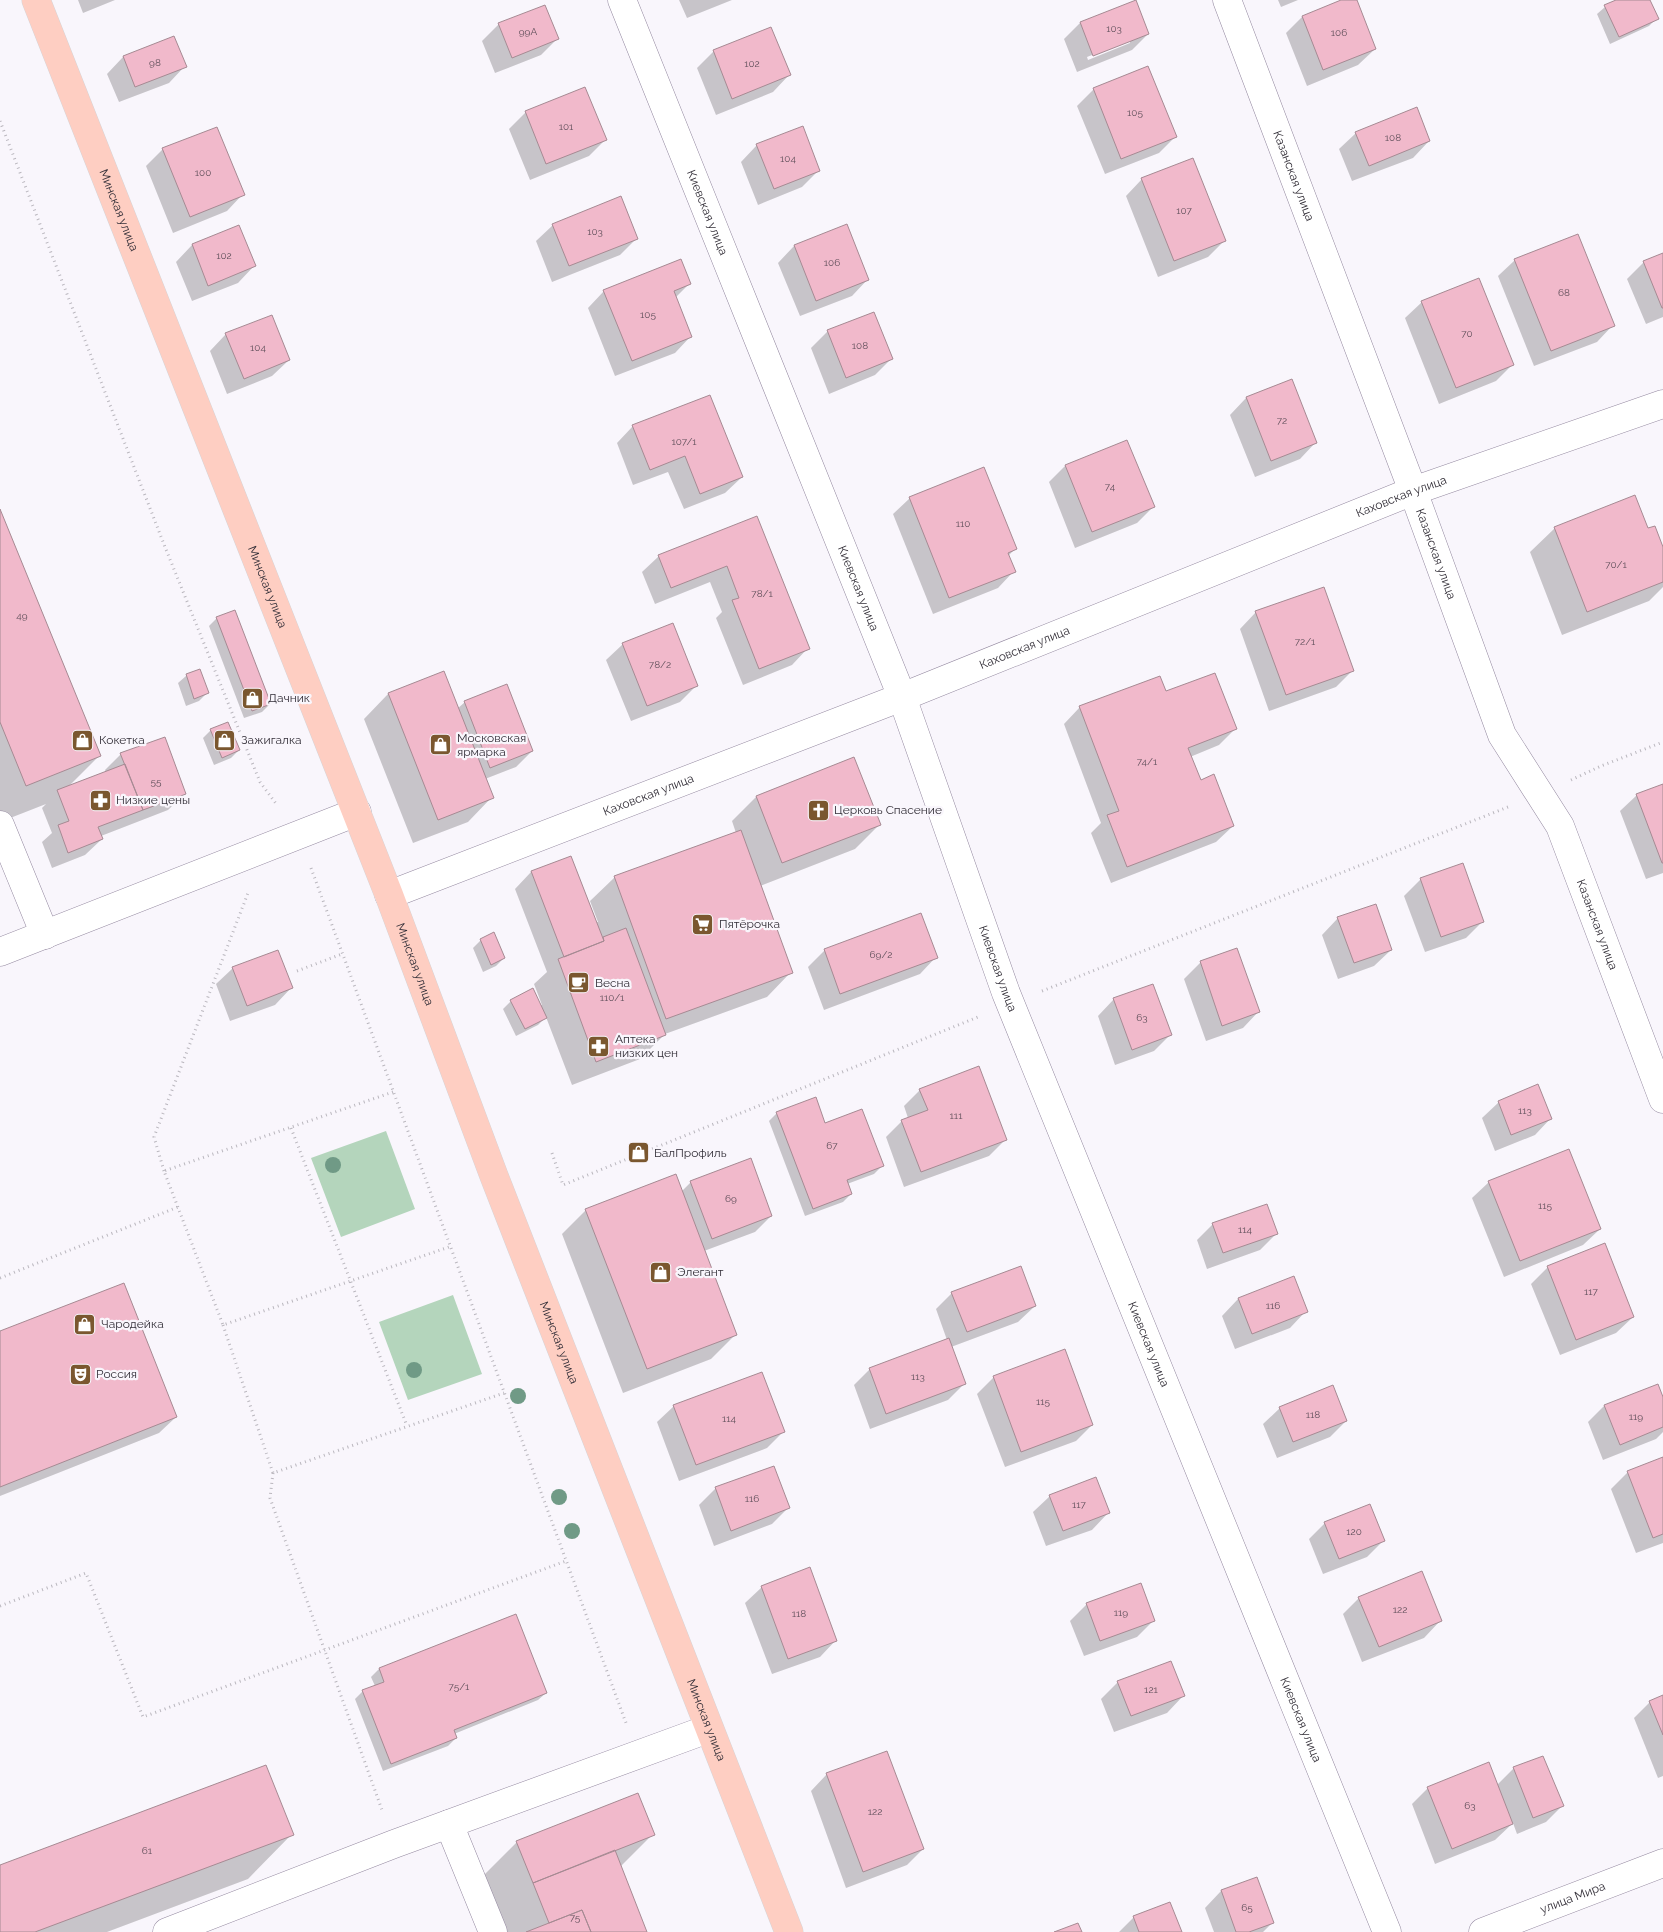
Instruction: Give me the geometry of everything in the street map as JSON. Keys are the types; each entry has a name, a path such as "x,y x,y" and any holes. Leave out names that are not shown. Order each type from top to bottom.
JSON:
{"main road":[{"name":"Минская улица","path":"36,0 357,812 494,1176 788,1932"}],"street":[{"name":"Киевская улица","path":"622,0 902,697 1011,1004 1387,1932"},
{"name":"Казанская улица","path":"1227,0 1413,491 1502,735 1560,826 1663,1099"},
{"name":"Каховская улица","path":"389,895 902,697 1413,491 1663,404"},
{"path":"0,952 357,812"},
{"path":"0,825 45,935"},
{"path":"167,1932 394,1844 708,1729"},
{"path":"449,1824 493,1932"},
{"name":"улица Мира","path":"1483,1932 1663,1863"}],"path":[{"path":"0,121 165,547 260,782 299,835 449,1247 638,1755"},
{"path":"552,1153 563,1185 1011,1004 1539,795 1601,766 1663,742"},
{"path":"266,848 154,1137 164,1171 223,1325 273,1473 270,1498 394,1844"},
{"path":"297,971 342,954"},
{"path":"164,1171 393,1092"},
{"path":"291,1128 407,1426"},
{"path":"0,1278 178,1207"},
{"path":"223,1325 449,1247"},
{"path":"273,1473 504,1393"},
{"path":"0,1606 86,1573 143,1717 566,1561"}],"green space":[{"path":"386,1131 415,1209 341,1237 311,1158"},
{"path":"453,1295 482,1374 408,1400 379,1322"}],"building":[{"path":"1136,0 1149,34 1093,56 1080,22"},
{"path":"1341,0 1357,0 1376,49 1323,70 1302,16"},
{"path":"1616,0 1650,0 1659,19 1619,37 1604,5"},
{"path":"545,5 559,39 512,58 498,23"},
{"path":"771,27 791,75 732,99 713,50"},
{"path":"174,36 187,67 135,87 123,56"},
{"path":"1148,66 1177,137 1121,159 1093,88"},
{"path":"585,87 607,140 546,164 525,111"},
{"path":"1417,107 1430,141 1369,166 1355,132"},
{"path":"803,126 820,171 774,189 756,144"},
{"path":"217,127 245,195 190,217 162,148"},
{"path":"1193,158 1226,241 1174,261 1141,178"},
{"path":"621,196 638,239 569,266 552,224"},
{"path":"847,224 869,280 816,301 794,245"},
{"path":"239,225 256,266 208,286 192,244"},
{"path":"1578,234 1615,326 1551,351 1514,259"},
{"path":"1663,253 1663,308 1662,308 1643,261"},
{"path":"681,259 691,284 674,291 692,337 632,361 603,290"},
{"path":"1479,278 1514,365 1456,388 1421,301"},
{"path":"874,312 893,359 846,378 827,330"},
{"path":"272,315 290,360 244,379 225,333"},
{"path":"1292,379 1317,443 1271,461 1246,397"},
{"path":"710,395 743,477 700,494 685,456 650,470 632,425"},
{"path":"1127,440 1155,507 1092,532 1065,465"},
{"path":"984,467 1017,549 1008,553 1016,572 949,598 909,497"},
{"path":"1635,495 1648,528 1655,526 1663,547 1663,582 1587,612 1554,527"},
{"path":"0,509 101,756 26,786 0,722"},
{"path":"757,516 810,649 759,669 732,600 739,598 727,566 671,588 658,555"},
{"path":"1324,587 1354,671 1286,695 1255,611"},
{"path":"235,610 271,704 252,711 216,617"},
{"path":"673,623 698,686 647,706 622,643"},
{"path":"200,669 209,693 194,699 186,674"},
{"name":"Московская ярмарка","path":"444,671 494,798 438,820 388,693"},
{"path":"1215,673 1237,729 1188,748 1201,780 1214,774 1234,826 1127,867 1107,815 1119,811 1079,706 1160,676 1166,691"},
{"path":"507,684 533,751 490,768 464,701"},
{"name":"Зажигалка","path":"228,722 240,750 222,758 210,729"},
{"path":"165,737 186,794 143,810 120,753"},
{"name":"Церковь Спасение","path":"854,757 881,825 782,863 756,796"},
{"name":"Низкие цены","path":"125,764 143,810 98,827 103,839 68,853 58,825 69,821 57,790"},
{"path":"1663,784 1663,863 1662,863 1636,794"},
{"name":"Пятёрочка","path":"741,830 793,973 666,1019 614,876"},
{"path":"571,856 604,941 564,957 531,871"},
{"path":"1463,863 1484,922 1441,937 1420,878"},
{"path":"1376,904 1392,950 1354,963 1337,917"},
{"path":"921,913 938,958 840,994 824,949"},
{"path":"626,928 666,1035 596,1062 558,959 604,941 603,937"},
{"path":"494,932 505,958 491,965 480,939"},
{"path":"1237,948 1260,1012 1222,1026 1200,961"},
{"path":"278,950 293,988 247,1006 232,967"},
{"path":"1153,984 1172,1035 1132,1050 1113,998"},
{"path":"533,988 547,1018 525,1029 510,1000"},
{"path":"979,1066 1007,1140 921,1172 901,1120 928,1110 919,1089"},
{"path":"1538,1084 1552,1119 1511,1135 1498,1101"},
{"path":"816,1097 825,1123 862,1109 884,1166 847,1180 852,1194 813,1209 776,1112"},
{"path":"1569,1149 1601,1229 1520,1261 1488,1181"},
{"path":"751,1158 772,1216 712,1239 690,1181"},
{"name":"Элегант","path":"676,1174 737,1335 647,1369 585,1209"},
{"path":"1267,1204 1278,1234 1223,1253 1212,1223"},
{"path":"1605,1243 1634,1317 1576,1340 1547,1266"},
{"path":"1021,1266 1036,1306 967,1332 951,1292"},
{"path":"1294,1276 1308,1312 1252,1334 1238,1298"},
{"name":"Россия","path":"124,1283 177,1417 0,1487 0,1331"},
{"path":"949,1338 966,1384 886,1414 869,1368"},
{"path":"1065,1349 1093,1425 1021,1452 993,1376"},
{"path":"762,1372 785,1432 696,1465 673,1405"},
{"path":"1658,1384 1663,1397 1663,1427 1620,1445 1604,1405"},
{"path":"1333,1385 1347,1421 1293,1442 1279,1407"},
{"path":"1663,1457 1663,1534 1653,1538 1627,1471"},
{"path":"774,1466 790,1508 731,1531 715,1487"},
{"path":"1096,1477 1110,1513 1063,1531 1049,1495"},
{"path":"1370,1504 1385,1541 1339,1559 1324,1522"},
{"path":"810,1567 837,1641 788,1659 761,1586"},
{"path":"1422,1571 1442,1621 1379,1647 1358,1597"},
{"path":"1141,1583 1155,1621 1100,1641 1086,1603"},
{"path":"516,1614 547,1693 454,1730 457,1738 391,1764 362,1690 384,1682 379,1668"},
{"path":"1171,1661 1185,1696 1131,1716 1117,1681"},
{"path":"1663,1695 1663,1735 1649,1701"},
{"path":"887,1751 924,1849 863,1872 826,1773"},
{"path":"1543,1756 1564,1806 1533,1818 1513,1767"},
{"path":"1489,1762 1513,1824 1452,1849 1427,1787"},
{"path":"266,1765 294,1835 35,1932 0,1932 0,1865"},
{"path":"638,1793 655,1835 533,1883 516,1841"},
{"path":"615,1850 647,1932 591,1932 582,1910 549,1923 533,1883"},
{"path":"1257,1877 1274,1923 1249,1932 1236,1932 1221,1890"},
{"path":"1170,1902 1182,1932 1139,1932 1133,1916"},
{"path":"582,1910 591,1932 526,1932 549,1923"},
{"path":"1078,1923 1082,1932 1054,1932"}],"place":[{"name":"Дачник","path":"252,698"},
{"name":"Кокетка","path":"83,740"},
{"name":"Зажигалка","path":"225,740"},
{"name":"Московская ярмарка","path":"441,745"},
{"name":"Низкие цены","path":"100,800"},
{"name":"Церковь Спасение","path":"818,810"},
{"name":"Пятёрочка","path":"703,924"},
{"name":"Весна","path":"579,983"},
{"name":"Аптека низких цен","path":"599,1046"},
{"name":"БалПрофиль","path":"638,1153"},
{"name":"Элегант","path":"661,1272"},
{"name":"Чародейка","path":"85,1324"},
{"name":"Россия","path":"80,1374"}]}
